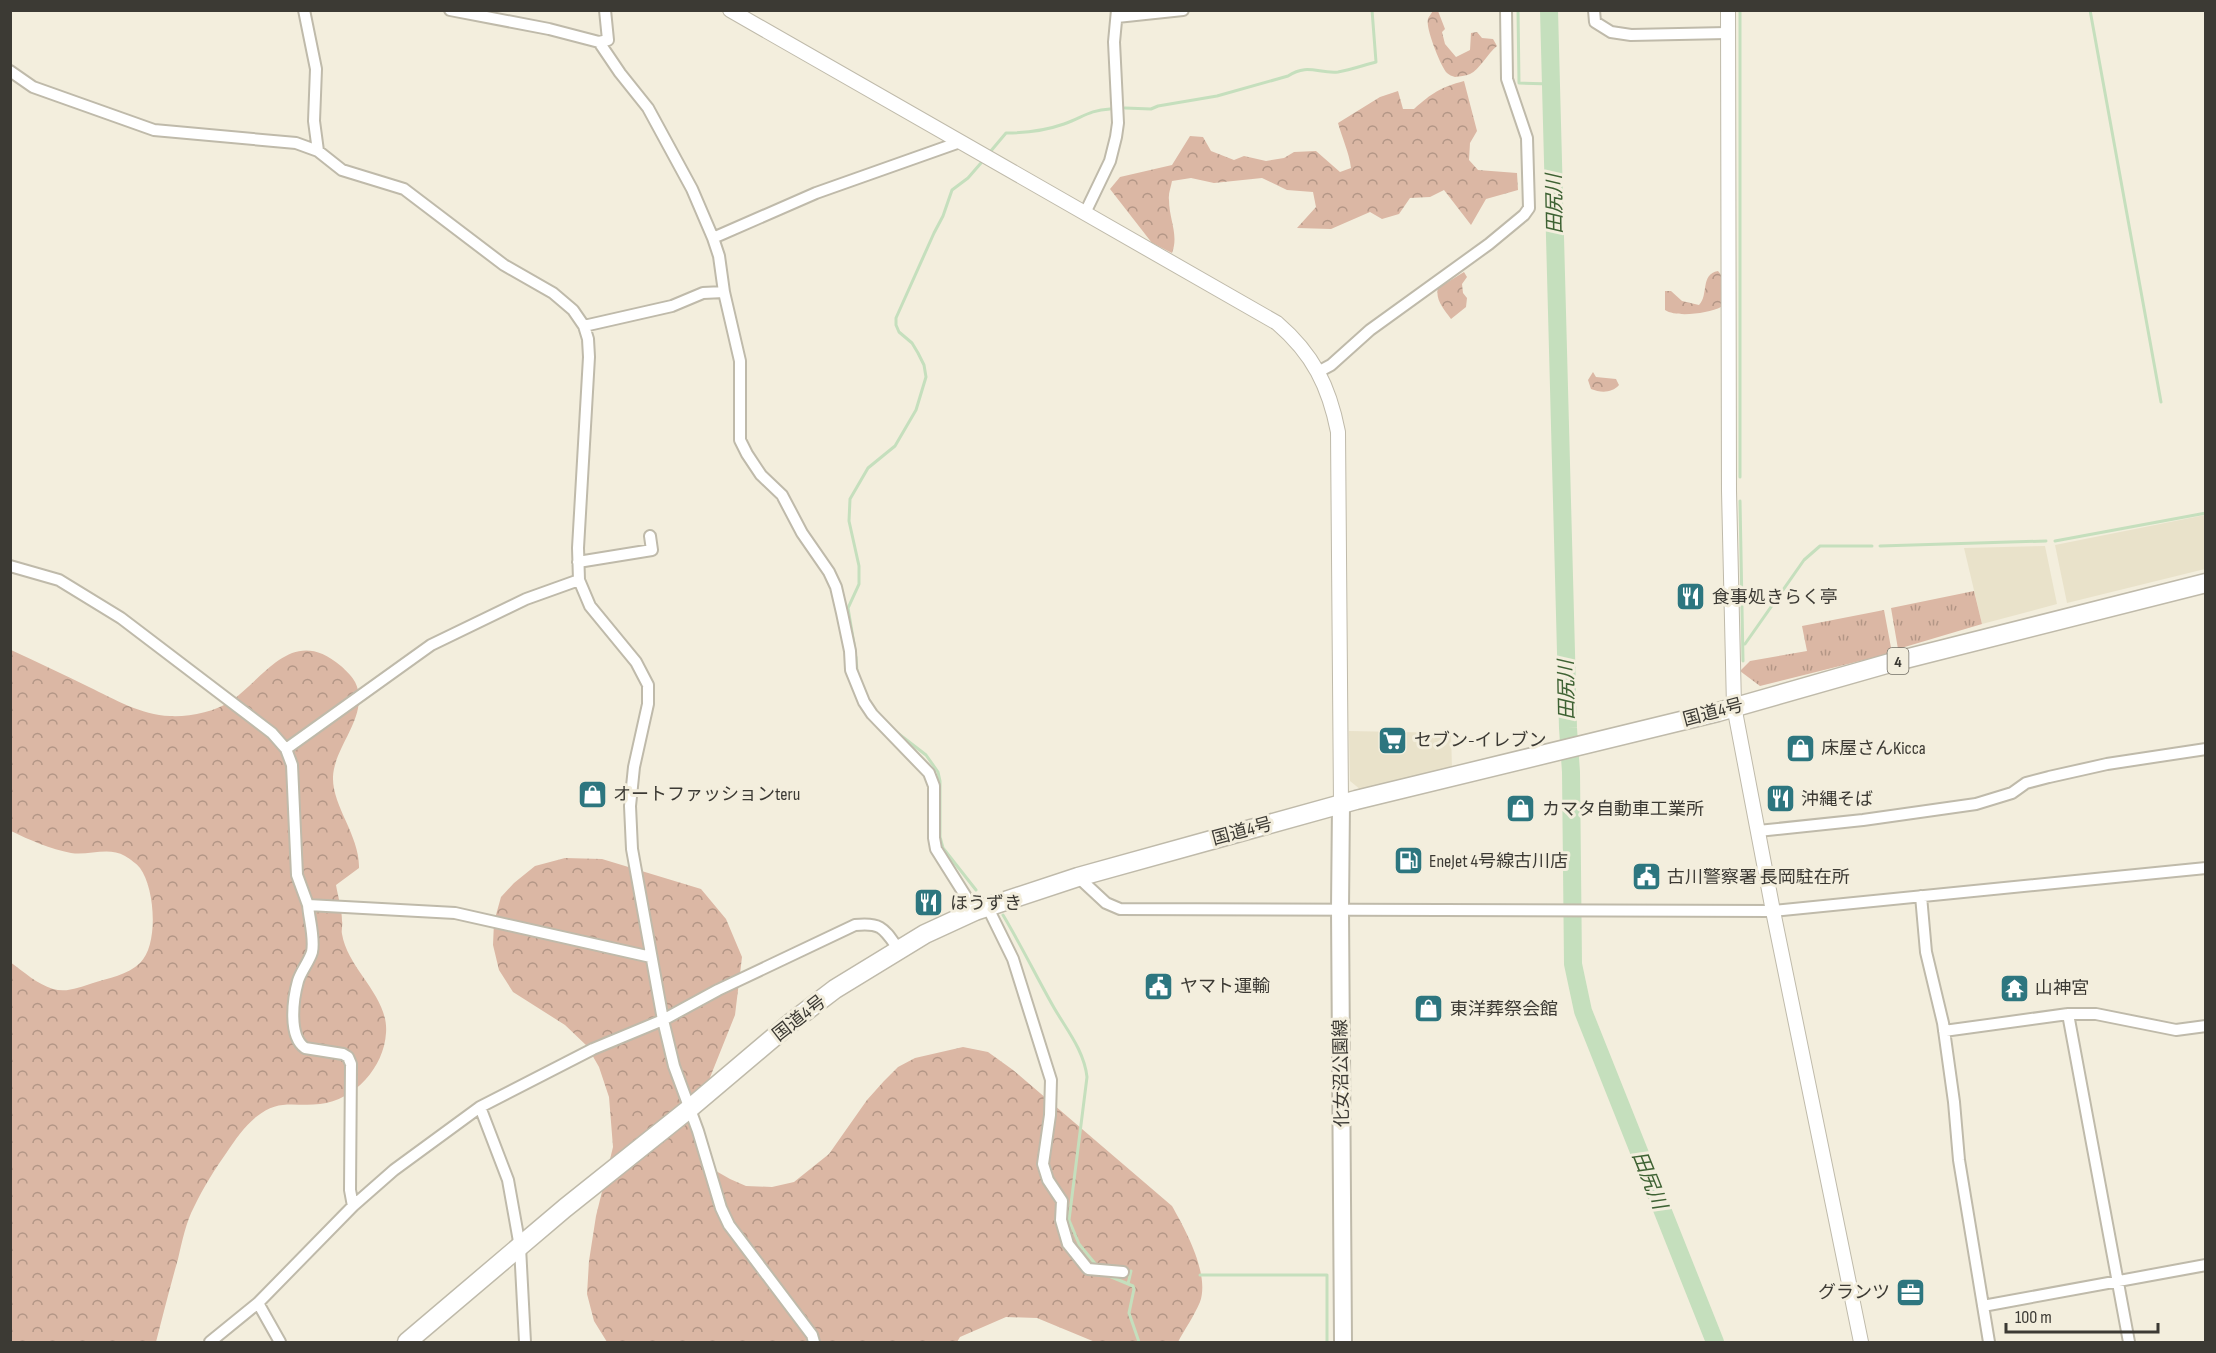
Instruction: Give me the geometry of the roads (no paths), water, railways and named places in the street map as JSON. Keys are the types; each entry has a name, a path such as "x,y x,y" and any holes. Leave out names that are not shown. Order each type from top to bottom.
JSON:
{"highway":[{"name":"国道4号","path":"407,1342 793,1021 835,989 925,934 981,908 1078,877 1341,804 1718,712 1897,661 2205,583"}],"main road":[{"name":"化女沼公園線","path":"1341,804 1343,1342"}],"street":[{"path":"304,10 316,69 314,121 318,151"},
{"path":"450,10 549,29 599,42 608,40 605,10"},
{"path":"729,10 1277,323 1296,339 1318,372 1331,402 1338,432 1341,804"},
{"path":"1084,213 1110,161 1116,137 1118,123 1114,42 1117,14 1184,10"},
{"path":"1318,372 1331,365 1370,330 1489,244 1524,215 1529,208 1527,138 1507,79 1506,10"},
{"path":"1594,10 1594,22 1611,32 1631,35 1727,33"},
{"path":"1728,10 1729,491 1734,706 1773,911 1862,1342"},
{"path":"599,42 648,108 692,189 713,238 719,256 724,292 740,361 739,433 743,447 762,475 782,495 802,533 830,572 842,613 850,651 851,670 864,702 872,714 929,773 934,786 936,849 981,908 1013,959 1051,1080 1052,1097 1042,1164 1048,1180 1062,1201 1061,1220 1068,1244 1088,1269 1123,1272"},
{"path":"10,71 33,87 154,130 296,143 318,151 342,170 404,189 504,265 554,293 573,310 584,326 588,339 589,357 578,562 579,580 590,606 636,662 648,686 648,704 634,767 630,806 633,849 663,1020 675,1066 721,1208 729,1225 812,1335 814,1342"},
{"path":"713,238 816,193 960,142"},
{"path":"584,326 672,306 704,293 724,292"},
{"path":"578,562 652,550 650,536"},
{"path":"10,566 59,580 122,618 272,733 286,749 292,765 297,875 308,905 312,946 311,954 299,980 293,1005 296,1035 300,1044 305,1048 344,1054 351,1064 350,1190 354,1206"},
{"path":"286,749 431,645 526,599 579,580"},
{"path":"1758,831 1863,820 1976,804 2012,793 2026,783 2049,777 2107,764 2154,759 2205,749"},
{"path":"1078,877 1106,903 1120,909 1773,911 2205,868"},
{"path":"1921,897 1926,952 1944,1031 1959,1160 1989,1342"},
{"path":"308,905 455,913 651,957"},
{"path":"210,1342 258,1303 354,1206 394,1170 480,1107 593,1049 663,1020 718,990 855,925 873,923 882,928 899,950"},
{"path":"1944,1031 2068,1014 2096,1014 2176,1030 2205,1026"},
{"path":"2068,1014 2129,1342"},
{"path":"480,1107 508,1180 520,1247 525,1342"},
{"path":"1983,1306 2205,1265"},
{"path":"258,1303 280,1342"}],"waterway":[{"path":"1125,108 1151,109 1217,96 1288,76 1301,70 1338,72 1376,62 1372,10"},
{"path":"1518,10 1519,83 1551,84"},
{"name":"田尻川","path":"1549,10 1571,772 1573,964 1583,1011 1715,1342"},
{"path":"1740,10 1740,477"},
{"path":"2090,10 2161,402"},
{"path":"990,152 1006,133 1049,128 1091,113 1110,109"},
{"path":"855,650 848,608 859,584 859,566 849,521 850,499 868,468 895,446 916,410 926,377 924,365 918,353 912,343 899,332 896,318 943,216 952,190 968,178 981,163"},
{"path":"1740,501 1743,661"},
{"path":"2055,541 2206,513"},
{"path":"1880,546 2046,541"},
{"path":"1745,644 1804,560 1820,546 1872,546"},
{"path":"856,657 857,671"},
{"path":"895,731 926,755 938,772 940,837 943,848 976,890"},
{"path":"1003,915 1074,1040 1085,1067 1087,1077 1069,1220 1079,1244 1097,1266"},
{"path":"1128,1284 1131,1271"},
{"path":"1200,1275 1327,1275 1327,1342"},
{"path":"1109,1276 1133,1286 1129,1313 1139,1342"}],"place":[{"name":"食事処きらく亭","path":"1691,597"},
{"name":"セブン-イレブン","path":"1393,740"},
{"name":"床屋さんKicca","path":"1800,748"},
{"name":"オートファッションteru","path":"592,794"},
{"name":"沖縄そば","path":"1780,799"},
{"name":"カマタ自動車工業所","path":"1521,809"},
{"name":"EneJet 4号線古川店","path":"1408,861"},
{"name":"古川警察署 長岡駐在所","path":"1646,877"},
{"name":"ほうずき","path":"929,903"},
{"name":"ヤマト運輸","path":"1159,986"},
{"name":"山神宮","path":"2014,988"},
{"name":"東洋葬祭会館","path":"1429,1009"},
{"name":"グランツ","path":"1911,1292"}]}
